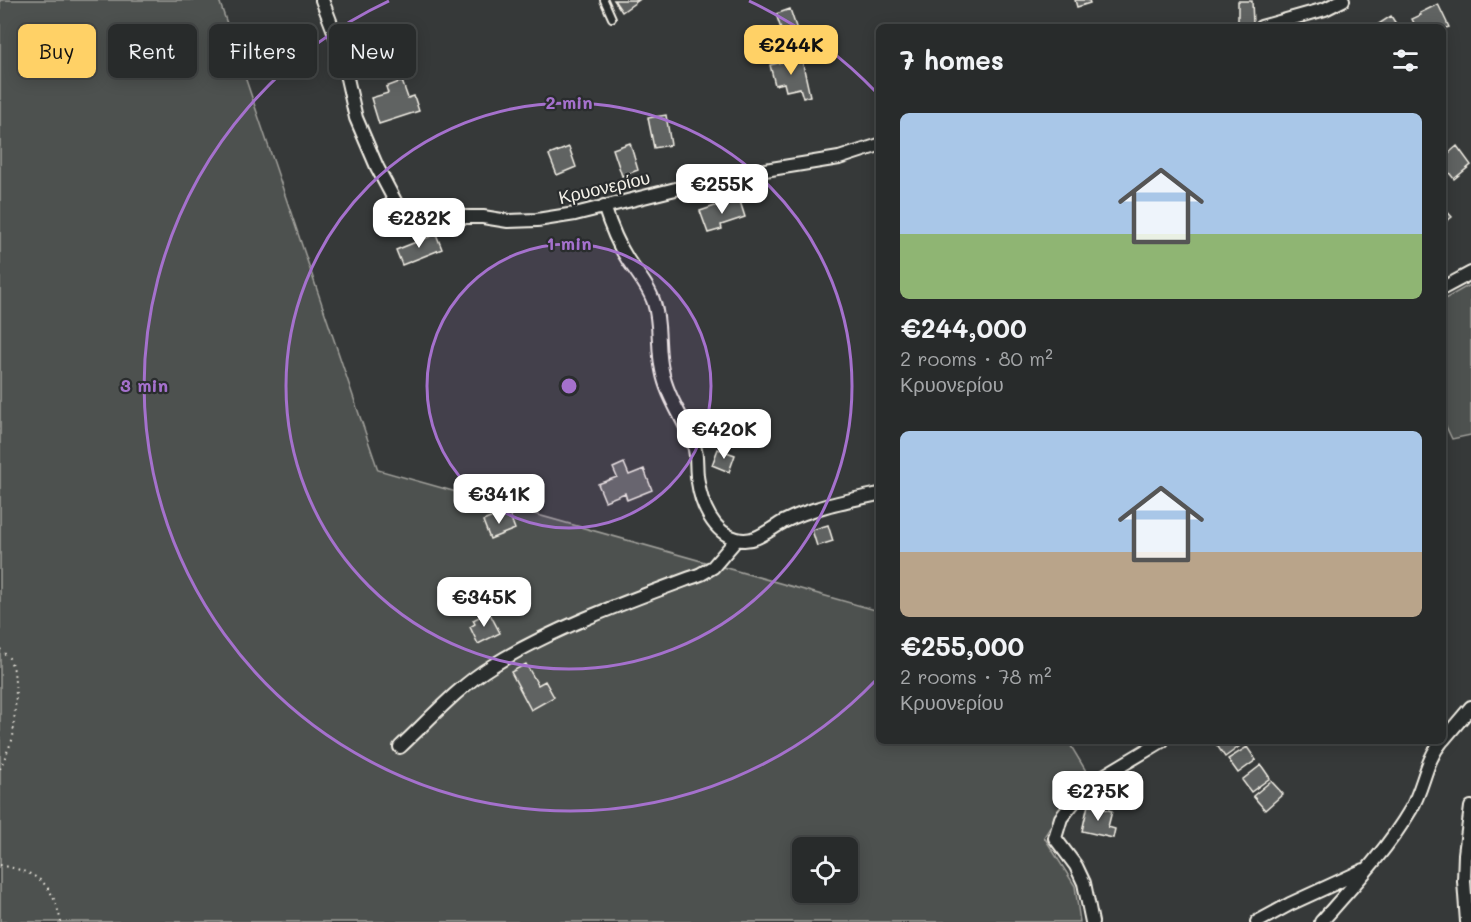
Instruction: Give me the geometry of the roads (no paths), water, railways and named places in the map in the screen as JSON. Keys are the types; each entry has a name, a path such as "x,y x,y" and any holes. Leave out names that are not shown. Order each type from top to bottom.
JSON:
{"street":[{"name":"Κρυονερίου","path":"322,0 340,47 356,118 377,167 405,220 411,224 460,217 537,220 575,214 728,176 839,158 876,146"},
{"path":"1272,24 1325,9 1343,0"},
{"path":"604,206 616,239 653,300 657,314 659,355 663,374 672,401 696,449 698,482 712,521 728,535 746,540 758,537 784,522 823,506 876,495"},
{"path":"1446,286 1471,273"},
{"path":"400,747 450,700 491,666 541,639 701,574 713,567 737,539"},
{"path":"1446,736 1471,707"},
{"path":"1092,922 1084,883 1076,866 1055,837 1060,818 1087,786 1157,744"},
{"path":"1321,922 1370,868 1411,810 1419,793 1428,762 1440,744"},
{"path":"1467,922 1464,881 1471,807"},
{"path":"1257,922 1290,904 1370,868"}],"lane":[{"path":"604,0 612,18"}]}
